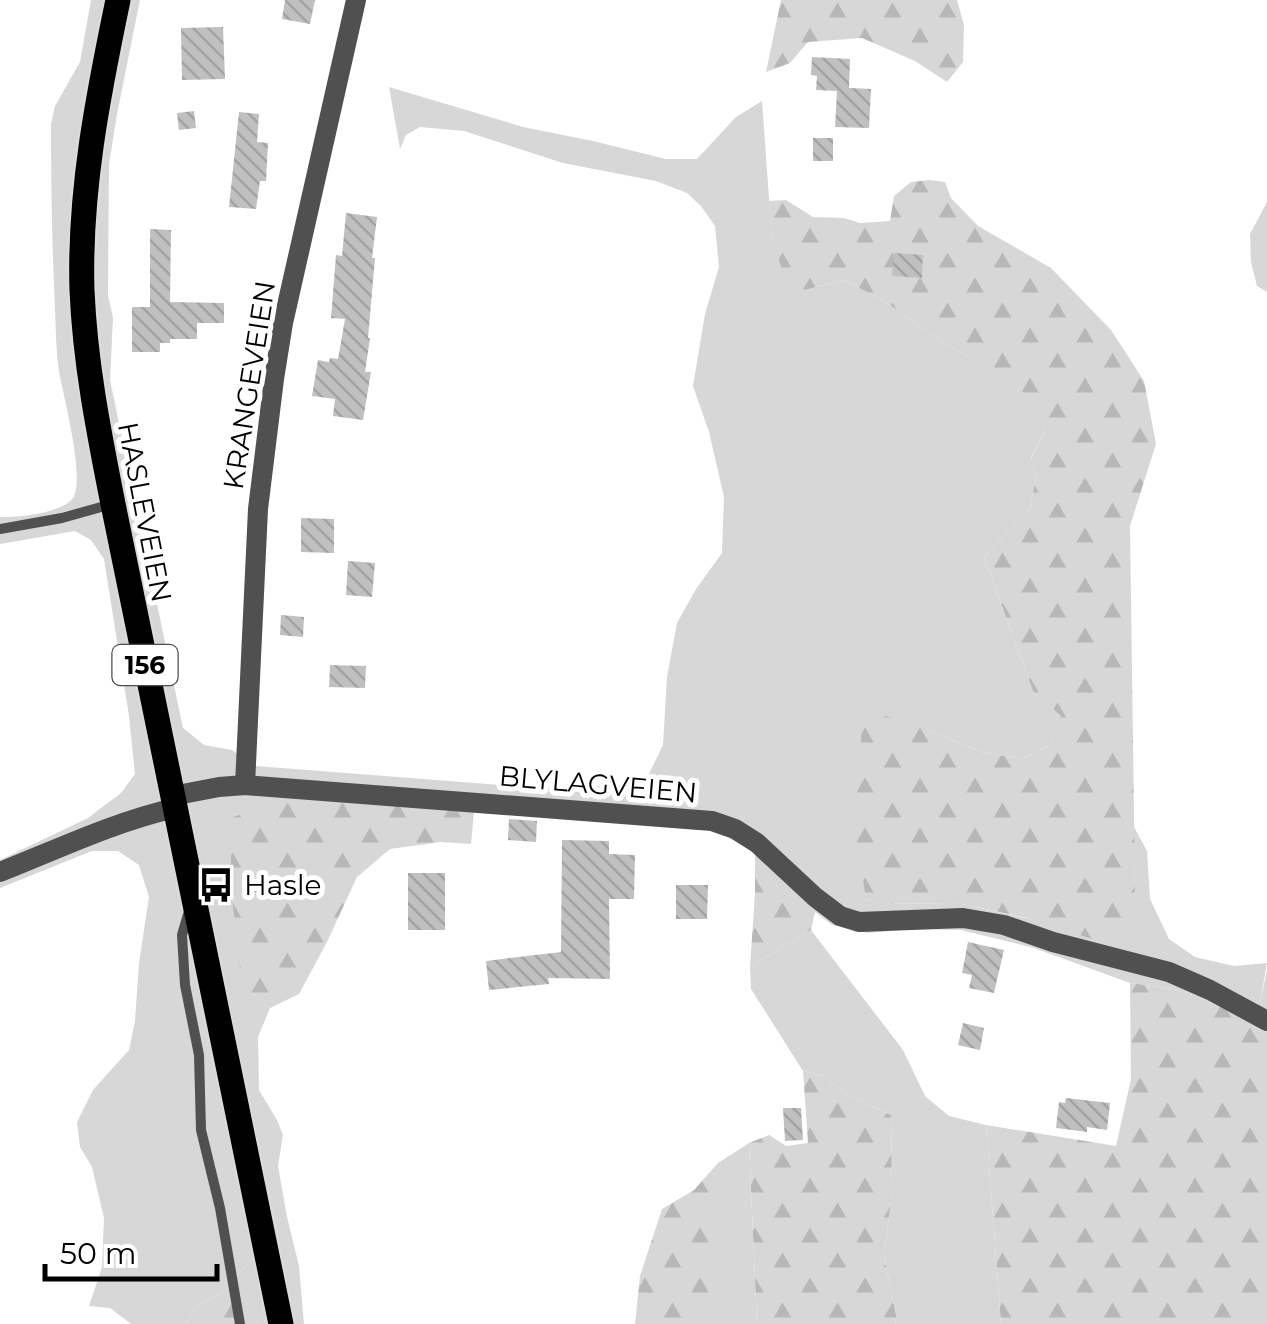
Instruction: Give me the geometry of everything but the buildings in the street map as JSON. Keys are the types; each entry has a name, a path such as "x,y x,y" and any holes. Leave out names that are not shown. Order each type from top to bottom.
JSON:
{"main road":[{"name":"HASLEVEIEN","path":"118,0 86,186 82,290 86,350 113,504 280,1324"}],"street":[{"name":"KRANGEVEIEN","path":"245,785 258,509 274,379 283,323 356,0"},
{"name":"BLYLAGVEIEN","path":"0,872 174,802 219,787 245,785 712,821 758,842 840,916 859,922 963,918 1004,925 1169,972 1267,1021"}],"lane":[{"path":"0,529 113,504"},
{"path":"193,895 182,935 185,985 199,1055 201,1130 220,1208 240,1324"}],"green space":[{"path":"91,0 140,0 109,164 108,295 113,318 110,380 183,728 204,745 232,750 256,766 538,788 632,785 648,776 663,745 667,677 677,623 722,553 724,497 709,432 693,386 705,314 719,267 715,226 687,193 656,181 563,163 464,131 420,127 406,135 400,149 389,87 523,127 666,159 697,159 736,117 762,101 772,240 805,290 843,280 881,299 953,349 1015,377 1046,430 1031,457 1036,476 1030,508 984,557 1033,691 1062,716 1051,744 1023,759 981,752 926,729 865,883 866,899 878,904 957,903 1131,941 1135,885 1133,825 1147,851 1150,899 1169,939 1195,957 1234,966 1267,963 1260,1002 1230,1010 1174,989 1130,983 1034,948 961,930 868,933 832,925 768,861 711,827 336,800 252,994 270,1008 258,1037 259,1090 283,1135 278,1166 299,1266 304,1324 258,1324 245,1267 220,1294 199,1305 185,1324 131,1324 110,1308 89,1306 102,1267 104,1218 92,1167 80,1147 77,1122 93,1090 129,1050 149,897 139,865 118,851 92,851 0,888 0,860 88,818 121,793 135,774 129,716 104,559 91,540 75,531 0,544 0,517 50,511 68,503 76,489 75,458 57,352 51,124 55,106 80,62"},
{"path":"781,0 957,0 964,25 963,62 947,82 915,61 862,38 808,42 790,63 766,72"},
{"path":"911,182 945,182 951,198 978,226 1051,268 1111,330 1144,381 1156,444 1130,526 1135,885 1132,941 1108,944 1027,918 957,903 878,904 866,899 855,828 862,726 886,716 981,752 1023,759 1051,744 1061,716 1033,691 984,557 1030,508 1036,476 1031,458 1046,430 1014,377 953,349 881,299 843,280 805,290 784,275 772,240 769,201 786,200 813,217 860,223 890,221 894,196"},
{"path":"1267,202 1267,292 1257,286 1250,234"},
{"path":"336,800 474,812 471,844 441,842 390,849 357,877 299,994 270,1008 252,994 241,977 230,879 233,817 273,804"},
{"path":"755,851 815,912 811,930 750,967 755,893"},
{"path":"811,930 903,1050 925,1096 949,1116 986,1125 1001,1324 895,1324 884,1256 892,1193 891,1115 845,1094 824,1076 803,1071 751,989 750,967"},
{"path":"1267,970 1267,1324 1001,1324 986,1125 1116,1146 1131,1079 1130,983 1174,989 1230,1010 1260,1002"},
{"path":"803,1071 824,1076 845,1094 891,1115 892,1193 884,1256 895,1324 757,1324 749,1143 769,1135 786,1146 808,1143"},
{"path":"749,1143 757,1324 718,1324 718,1163"},
{"path":"718,1163 718,1324 635,1324 640,1276 662,1209 694,1190"},
{"path":"246,1266 258,1324 185,1324 199,1305 220,1294"}],"place":[{"name":"Hasle","path":"216,885"}]}
